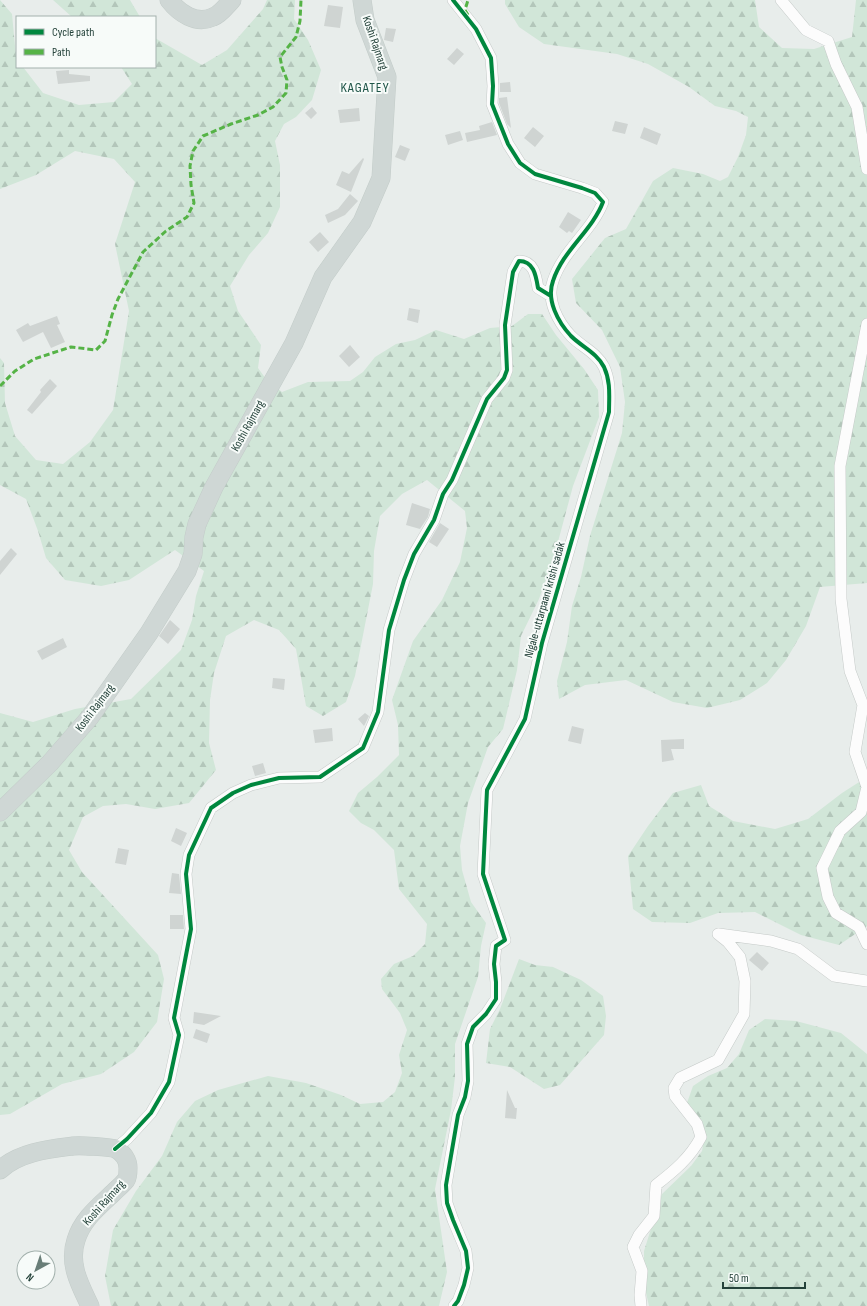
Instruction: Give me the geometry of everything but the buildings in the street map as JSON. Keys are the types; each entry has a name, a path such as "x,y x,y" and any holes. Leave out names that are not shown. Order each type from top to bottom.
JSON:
{"main road":[{"path":"169,0 175,8 184,14 193,18 202,19 212,18 232,0"},
{"name":"Koshi Rajmarg","path":"0,812 50,763 90,717 149,633 187,571 193,554 194,537 197,524 214,486 294,343 323,277 362,222 381,178 387,77 365,20 362,0"},
{"path":"0,1170 6,1164 21,1157 46,1149 76,1146 115,1149"},
{"name":"Koshi Rajmarg","path":"90,1306 77,1280 73,1255 76,1241 82,1226 126,1179 128,1165 125,1156 115,1149"}],"street":[{"name":"Nigale-uttarpaani krishi sadak","path":"453,0 476,29 491,58 493,86 492,104 508,144 520,163 535,174 595,193 603,202 599,213 560,264 552,282 551,296 554,309 560,322 572,336 594,354 604,367 609,384 609,412 542,644 525,719 487,790 483,874 505,940 496,946 494,964 496,999 486,1014 473,1027 467,1044 468,1081 465,1097 458,1115 446,1185 447,1203 466,1251 468,1268 464,1285 454,1306"},
{"path":"781,0 806,30 828,41 836,64 857,107 867,169"},
{"path":"115,1149 127,1139 151,1113 169,1082 179,1035 174,1018 191,929 187,900 186,874 188,855 211,808 234,793 251,785 279,778 320,776 363,748 378,712 389,630 404,580 414,554 434,520 442,494 452,480 486,399 504,378 507,370 505,325 513,272 519,261 523,261 533,268 536,274 538,288 551,296"},
{"path":"867,324 840,466 841,599 850,670 863,705 855,752 867,787 861,812 840,831 822,868 828,897 836,913 859,928 867,944"},
{"path":"641,1306 640,1295 642,1271 633,1247 639,1236 654,1216 656,1185 678,1167 695,1149 700,1137 696,1124 674,1096 674,1088 680,1078 718,1060 744,1014 745,981 740,957 728,942 718,934 771,941 792,947 834,976 867,981"}],"green space":[{"path":"0,0 12,14 16,68 24,68 43,93 79,105 114,102 132,84 122,68 156,68 156,39 202,65 227,50 263,9 267,0 295,0 294,19 308,40 321,70 312,100 296,117 284,124 275,141 280,165 280,207 268,233 249,255 230,286 238,311 261,345 258,368 266,379 282,392 308,382 350,381 363,372 375,357 396,344 415,340 436,330 464,339 490,328 512,326 528,314 542,314 598,390 599,417 573,486 555,553 539,599 521,636 517,670 503,729 488,747 468,803 460,846 462,870 471,902 486,923 481,946 478,977 455,1044 455,1077 451,1110 435,1189 447,1272 439,1306 111,1306 105,1276 113,1230 136,1191 162,1156 177,1122 195,1101 218,1090 268,1076 306,1083 341,1095 360,1104 383,1102 395,1092 402,1073 399,1055 407,1030 400,1013 382,989 381,979 394,964 413,956 425,944 427,924 399,889 394,850 374,830 361,823 349,811 358,793 399,755 398,725 392,700 413,641 442,600 460,562 467,528 465,511 427,480 402,494 380,516 374,551 373,584 355,676 346,702 323,716 306,706 296,649 279,630 254,620 226,636 214,673 210,700 209,743 216,770 189,803 155,809 126,804 103,806 83,817 69,850 82,872 158,955 164,979 157,1022 134,1052 101,1074 62,1084 10,1114 0,1115 0,713 33,722 75,709 131,699 181,650 192,620 196,596 204,571 175,550 129,580 101,586 65,580 46,558 26,499 0,485 0,358 4,363 5,403 15,436 36,460 63,464 90,442 113,410 129,311 115,244 135,182 114,159 75,151 36,175 0,189"},
{"path":"53,0 130,0 139,16 71,16"},
{"path":"505,0 755,0 759,27 782,48 814,49 852,37 856,0 867,0 867,583 820,587 806,626 786,660 767,683 740,700 707,708 673,702 626,680 585,685 559,699 557,681 567,642 572,606 581,577 590,536 622,433 625,402 620,367 602,330 576,303 572,279 605,238 626,229 653,181 673,168 703,174 720,181 728,177 738,157 746,135 748,117 736,111 715,106 689,87 648,64 617,54 544,44 519,27 505,4"},
{"path":"867,777 867,926 839,945 801,935 755,912 718,913 690,923 652,922 633,909 628,856 673,793 701,785 709,806 733,821 775,829 808,819 842,793"},
{"path":"519,959 535,965 553,967 581,980 603,996 606,1016 604,1035 560,1085 544,1089 510,1067 486,1063 490,1029 500,1009"},
{"path":"765,1019 796,1021 841,1033 867,1054 867,1306 649,1306 644,1284 644,1251 662,1194 691,1166 702,1151 704,1140 687,1103 693,1086 708,1076 727,1068 739,1054 749,1030"}],"marked path":[{"path":"0,386 15,371 34,359 71,347 96,350 105,341 118,299 143,252 166,231 187,217 194,203 190,166 193,151 203,136 231,124 258,115 273,107 286,93 287,80 280,57 296,37 300,21 301,0"},
{"path":"468,0 465,10 468,15"}],"cycle path":[{"path":"453,0 476,29 491,58 493,86 492,104 508,144 520,163 535,174 595,193 603,202 592,222 563,260 553,281 551,296 554,310 562,324 575,340 589,350 601,362 609,384 609,412 542,643 525,719 487,790 483,874 505,940 496,946 494,964 496,999 486,1014 473,1027 467,1044 468,1081 465,1097 458,1115 446,1185 447,1203 466,1251 468,1268 464,1285 458,1301 454,1306"},
{"path":"115,1149 127,1139 151,1113 169,1082 179,1035 174,1018 191,929 186,874 189,855 211,808 233,793 251,785 279,778 320,777 363,748 378,712 389,630 404,580 414,554 434,520 443,494 452,480 487,399 504,378 507,370 505,325 513,272 519,261 531,266 535,274 538,288 551,296"}],"district":[{"name":"KAGATEY","path":"365,87"}]}
